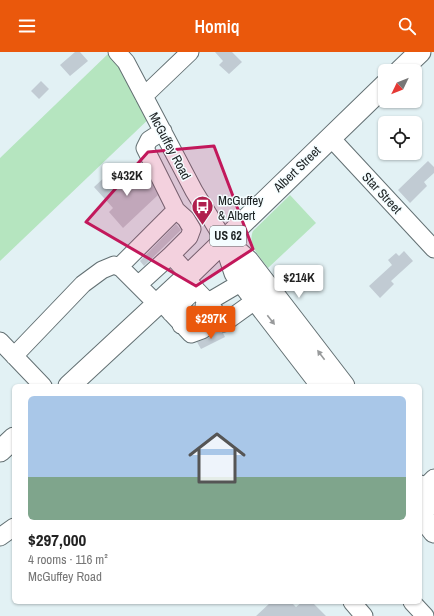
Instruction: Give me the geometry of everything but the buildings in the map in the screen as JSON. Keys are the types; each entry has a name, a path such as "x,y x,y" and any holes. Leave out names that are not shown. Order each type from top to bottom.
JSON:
{"main road":[{"path":"407,64 420,52"},
{"name":"Albert Street","path":"72,384 183,313 190,281 224,240 378,92"},
{"name":"McGuffey Road","path":"224,240 234,273 234,286 248,306 320,384"},
{"name":"McGuffey Road","path":"224,240 248,261 342,384"},
{"path":"0,451 12,440"},
{"path":"422,517 434,532"}],"street":[{"name":"McGuffey Road","path":"117,52 126,62 190,182 224,240"},
{"path":"144,96 190,52"},
{"path":"138,285 189,237 192,229 169,194 145,148 149,140 163,131"},
{"name":"Star Street","path":"330,137 434,250"},
{"path":"169,194 190,182"},
{"path":"118,267 181,214 205,209"},
{"path":"171,255 190,281 183,313"},
{"path":"14,356 83,284 102,270 114,266 122,268 138,285 183,313 202,330 220,317"},
{"path":"183,313 234,286"},
{"path":"220,317 224,323 248,306"},
{"path":"183,313 220,317"},
{"path":"0,341 41,384"},
{"path":"0,537 12,528"},
{"path":"354,604 364,616"},
{"path":"414,604 425,616"}],"highlighted area":[{"path":"214,146 253,249 196,286 86,222 148,152"}],"green space":[{"path":"110,52 154,114 0,261 0,158"},
{"path":"290,195 316,223 268,268 255,251 252,241 253,231"}],"place":[{"name":"McGuffey & Albert","path":"202,226"}]}
